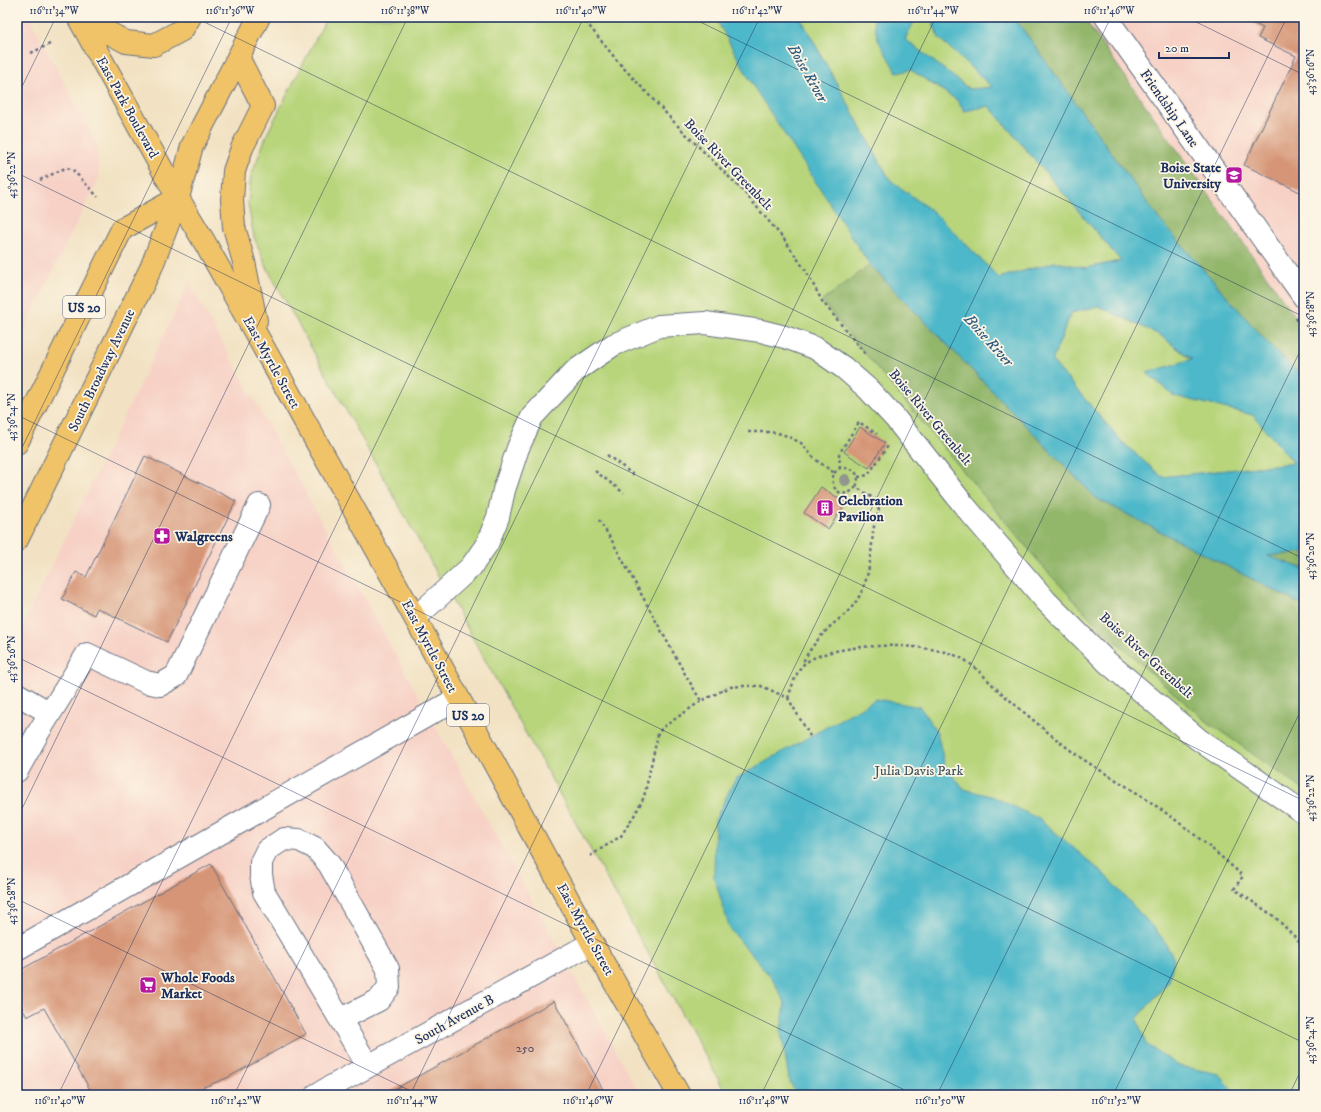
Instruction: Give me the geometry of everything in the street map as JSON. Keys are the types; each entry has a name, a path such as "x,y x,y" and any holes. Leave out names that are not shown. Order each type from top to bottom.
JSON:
{"main road":[{"path":"78,17 126,42 154,45 182,30 190,17"},
{"name":"East Park Boulevard","path":"78,17 178,198"},
{"name":"South Broadway Avenue","path":"17,540 151,268 178,198 192,146 259,17"},
{"path":"238,57 263,106 242,148 234,171 232,200 234,227 244,262 261,342"},
{"name":"East Myrtle Street","path":"178,198 206,243 415,618 551,865 592,943 678,1095"},
{"name":"US 20","path":"17,443 122,229 178,198"}],"street":[{"name":"Friendship Lane","path":"1106,17 1304,297"},
{"path":"415,618 471,567 488,544 498,517 504,490 518,448 532,418 575,371 613,345 660,326 705,323 761,331 785,337 815,348 844,368 895,418 963,504 1046,601 1107,662 1198,739 1304,813"},
{"path":"17,771 50,713 87,654 146,682 160,685 176,676 259,505"},
{"path":"17,694 50,713"},
{"path":"17,949 458,698"},
{"path":"341,1019 379,1000 389,987 388,969 329,864 315,848 299,840 284,839 267,850 261,862 261,875 264,892 368,1066"},
{"name":"South Avenue B","path":"316,1095 592,943"}],"path":[{"name":"Boise River Greenbelt","path":"582,17 619,63 675,123 744,192 783,238 806,271 822,301 870,359"},
{"path":"31,53 52,43"},
{"path":"40,180 65,168 72,169 98,197"},
{"path":"840,468 839,454 859,422 880,436"},
{"path":"748,432 771,432 782,434 791,438 801,443 814,459 834,473"},
{"path":"858,477 868,475 890,443"},
{"path":"607,455 635,476"},
{"path":"840,468 851,469 856,472 858,477 856,487 848,493 838,491 832,481 834,473 840,468"},
{"path":"594,471 624,493"},
{"path":"788,698 809,651 832,624 852,607 860,595 866,581 879,502 856,487"},
{"path":"599,520 701,701"},
{"path":"804,664 828,652 888,645 939,650 961,658 975,668 1028,717 1067,748 1145,798 1219,854 1243,876 1234,889 1275,917 1304,946"},
{"path":"590,856 621,836 635,814 644,797 658,734 662,728 701,701 730,688 742,686 761,686 788,698 810,736"}],"shaded area":[{"path":"17,17 29,17 97,144 99,178 17,344"},
{"name":"Boise State University","path":"1050,17 1304,17 1304,360"},
{"path":"189,283 640,1095 17,1095 17,637"}],"green space":[{"name":"Julia Davis Park","path":"327,17 721,17 1096,498 1304,606 1304,1095 727,1095 267,268 254,237 248,204 251,176 268,132"},
{"path":"800,17 873,17 878,40 911,70 957,100 964,111 989,106 1121,261 1086,268 1055,262 999,278 936,214 890,180"},
{"path":"915,17 929,17 939,38 993,88 969,89 905,39 916,18"},
{"path":"1014,17 1083,17 1304,329 1304,377 1272,348 1158,218"},
{"path":"870,265 1096,498 1304,606 1304,790 1209,723 1095,623 1045,569 837,320 822,301"},
{"path":"1098,306 1160,335 1192,360 1147,373 1174,395 1253,415 1294,463 1162,477 1123,443 1052,361 1071,313"},
{"path":"1304,552 1304,569 1267,556"}],"water":[{"name":"Boise River","path":"715,17 800,17 890,180 936,214 999,278 1055,262 1086,268 1121,261 989,106 964,111 957,100 911,70 897,73 878,40 873,17 915,17 916,18 905,39 969,89 992,87 939,38 929,17 1014,17 1158,218 1272,348 1304,377 1304,552 1268,556 1304,569 1304,606 1096,498 870,265 755,89","holes":["1098,306 1160,335 1192,359 1147,373 1174,396 1253,415 1294,463 1162,477 1123,443 1052,361 1071,313"]},
{"path":"876,699 920,707 937,732 945,766 964,789 994,797 1041,820 1105,875 1161,936 1174,959 1169,981 1137,1019 1146,1044 1179,1066 1219,1074 1237,1095 796,1095 789,1079 781,1032 785,1003 773,980 730,929 714,877 715,820 735,779"}],"building":[{"path":"1240,17 1304,17 1304,194 1244,165 1296,56 1258,38 1263,28"},
{"path":"860,427 885,443 869,468 844,452"},
{"name":"Walgreens","path":"145,456 236,501 167,642 97,608 94,615 62,599 76,572 86,577"},
{"name":"Celebration Pavilion","path":"821,487 846,503 828,529 804,513"},
{"name":"Whole Foods Market","path":"211,864 306,1034 227,1078 183,1095 93,1095 44,1008 27,1017 17,998 17,972"},
{"path":"554,1001 606,1095 384,1095"}],"place":[{"name":"Boise State University","path":"1234,175"},
{"name":"Celebration Pavilion","path":"825,508"},
{"name":"Walgreens","path":"162,536"},
{"name":"Whole Foods Market","path":"148,985"}]}
